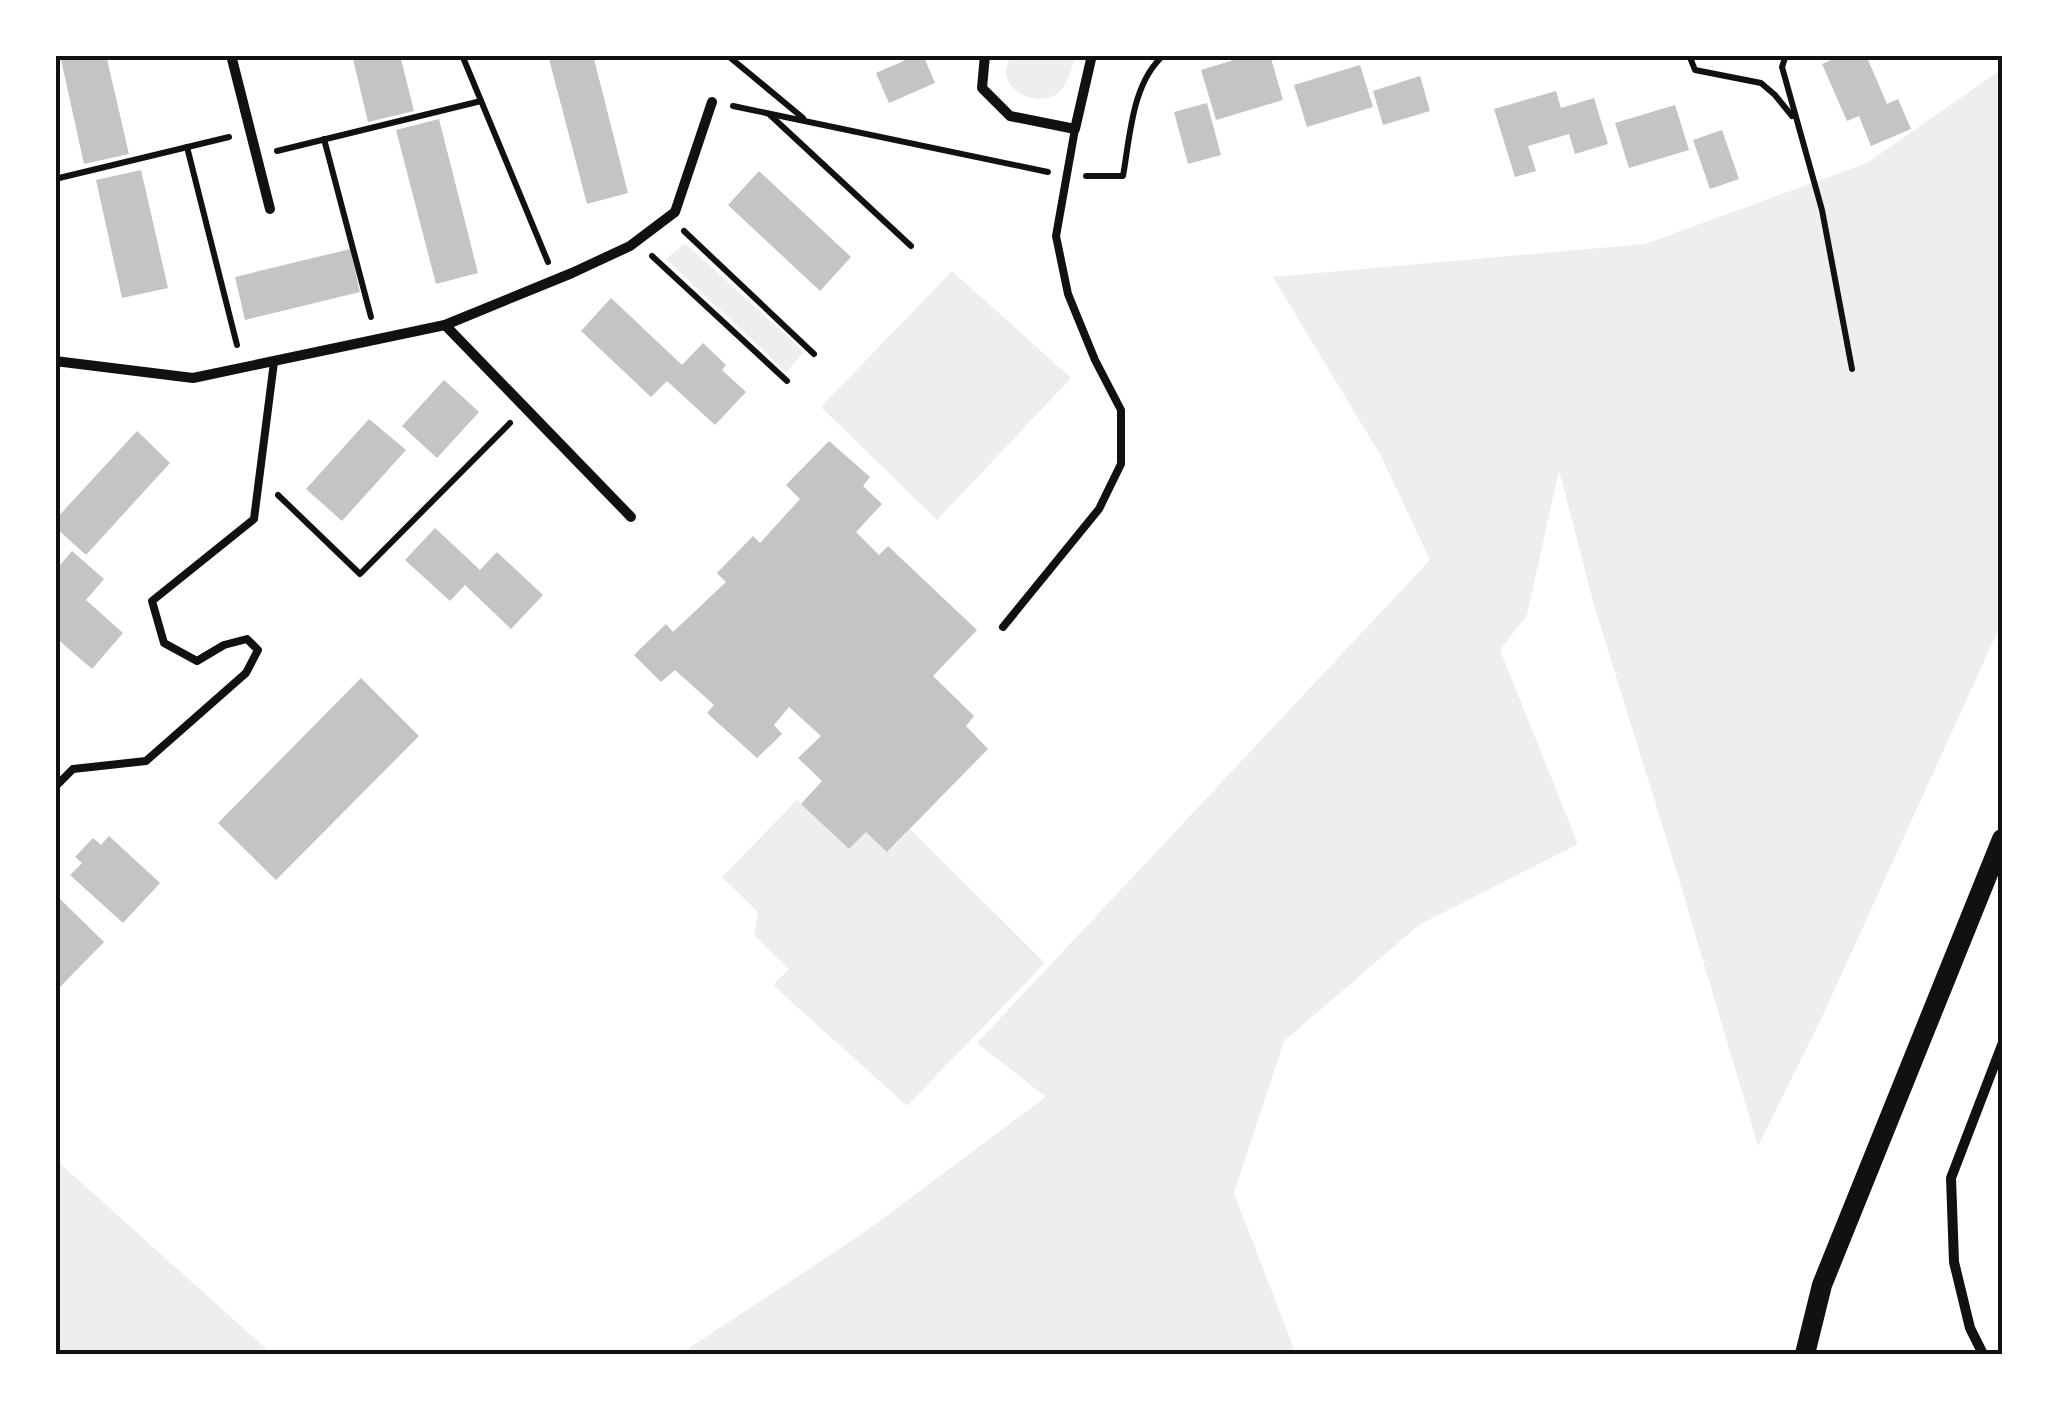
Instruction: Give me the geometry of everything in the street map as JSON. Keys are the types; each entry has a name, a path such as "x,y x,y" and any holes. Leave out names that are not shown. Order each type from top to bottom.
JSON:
{"main road":[{"path":"1805,1354 1822,1285 2002,839"}],"street":[{"path":"231,55 270,210"},
{"path":"984,55 982,88 1010,116 1076,129 1092,55"},
{"path":"55,361 193,378 444,325 556,280 636,241 675,212 712,102"},
{"path":"444,325 631,517"},
{"path":"1984,1354 1970,1328 1954,1262 1951,1178 2002,1045"}],"lane":[{"path":"1003,627 1099,509 1121,464 1120,410 1068,294 1056,236 1076,129"},
{"path":"55,788 73,769 146,761 246,673 258,650 247,639 224,645 198,660 164,644 152,601 254,519 274,362"}],"path":[{"path":"462,55 556,280"},
{"path":"727,55 807,121"},
{"path":"712,102 1067,176 1124,176 1142,84 1154,63 1164,55"},
{"path":"1689,55 1695,70 1761,83 1796,121"},
{"path":"1786,55 1782,68 1822,210 1852,369"},
{"path":"256,156 481,102"},
{"path":"768,113 911,246"},
{"path":"55,179 250,132"},
{"path":"324,139 377,340"},
{"path":"188,147 242,368"},
{"path":"668,217 814,354"},
{"path":"636,241 787,382"},
{"path":"259,476 360,574 525,408"}],"shaded area":[{"path":"1010,55 1076,55 1061,90 1051,97 1034,99 1012,87 1006,71"},
{"path":"2002,69 2002,622 1822,1017 1758,1146 1594,605 1559,470 1527,615 1500,650 1578,844 1419,925 1284,1041 1234,1193 1296,1354 680,1354 862,1234 1046,1097 977,1043 1430,560 1381,456 1273,277 1645,244 1867,163"},
{"path":"685,243 804,352 786,372 666,259"},
{"path":"952,271 1071,378 937,520 821,407"},
{"path":"797,800 849,849 866,832 888,852 910,829 1045,963 907,1106 773,985 789,969 754,935 758,912 722,877"},
{"path":"55,1159 272,1354 55,1354"}],"building":[{"path":"60,55 106,55 129,154 84,164"},
{"path":"352,55 400,55 414,111 368,122"},
{"path":"548,55 593,55 628,193 587,204"},
{"path":"923,55 935,83 889,103 876,73"},
{"path":"1250,55 1270,55 1283,100 1216,120 1201,70"},
{"path":"1843,55 1866,55 1887,104 1898,99 1911,129 1871,146 1859,116 1847,121 1822,64"},
{"path":"1360,65 1373,107 1307,127 1294,85"},
{"path":"1420,76 1430,111 1383,125 1373,91"},
{"path":"1556,91 1561,108 1594,98 1608,144 1575,154 1569,134 1528,146 1536,171 1515,177 1494,109"},
{"path":"1207,103 1221,155 1188,164 1174,112"},
{"path":"1675,105 1689,150 1629,168 1615,123"},
{"path":"439,119 478,273 436,284 396,130"},
{"path":"1722,130 1739,179 1710,189 1693,140"},
{"path":"141,170 168,288 122,298 96,180"},
{"path":"759,171 851,257 820,291 728,205"},
{"path":"350,249 360,292 245,320 235,277"},
{"path":"611,298 682,365 703,343 726,365 722,370 746,392 715,425 667,381 651,397 581,331"},
{"path":"444,380 479,412 437,458 402,426"},
{"path":"369,419 406,450 342,521 306,489"},
{"path":"137,431 170,463 86,555 55,527 55,520"},
{"path":"829,441 870,477 863,486 882,504 856,532 879,555 888,546 977,630 933,676 974,716 966,726 988,749 887,852 866,832 849,849 801,804 822,781 798,758 821,736 789,707 774,725 782,734 757,758 707,713 714,705 675,670 661,682 634,655 666,624 673,632 726,582 717,573 753,536 760,543 800,499 786,485"},
{"path":"435,528 480,570 497,552 543,595 511,629 465,585 450,601 405,560"},
{"path":"72,551 104,579 86,600 123,633 92,669 55,637 55,571"},
{"path":"361,678 419,736 276,880 218,823"},
{"path":"109,836 160,883 123,923 70,875 82,863 75,857 93,838 101,845"},
{"path":"55,894 104,942 55,992"}]}
